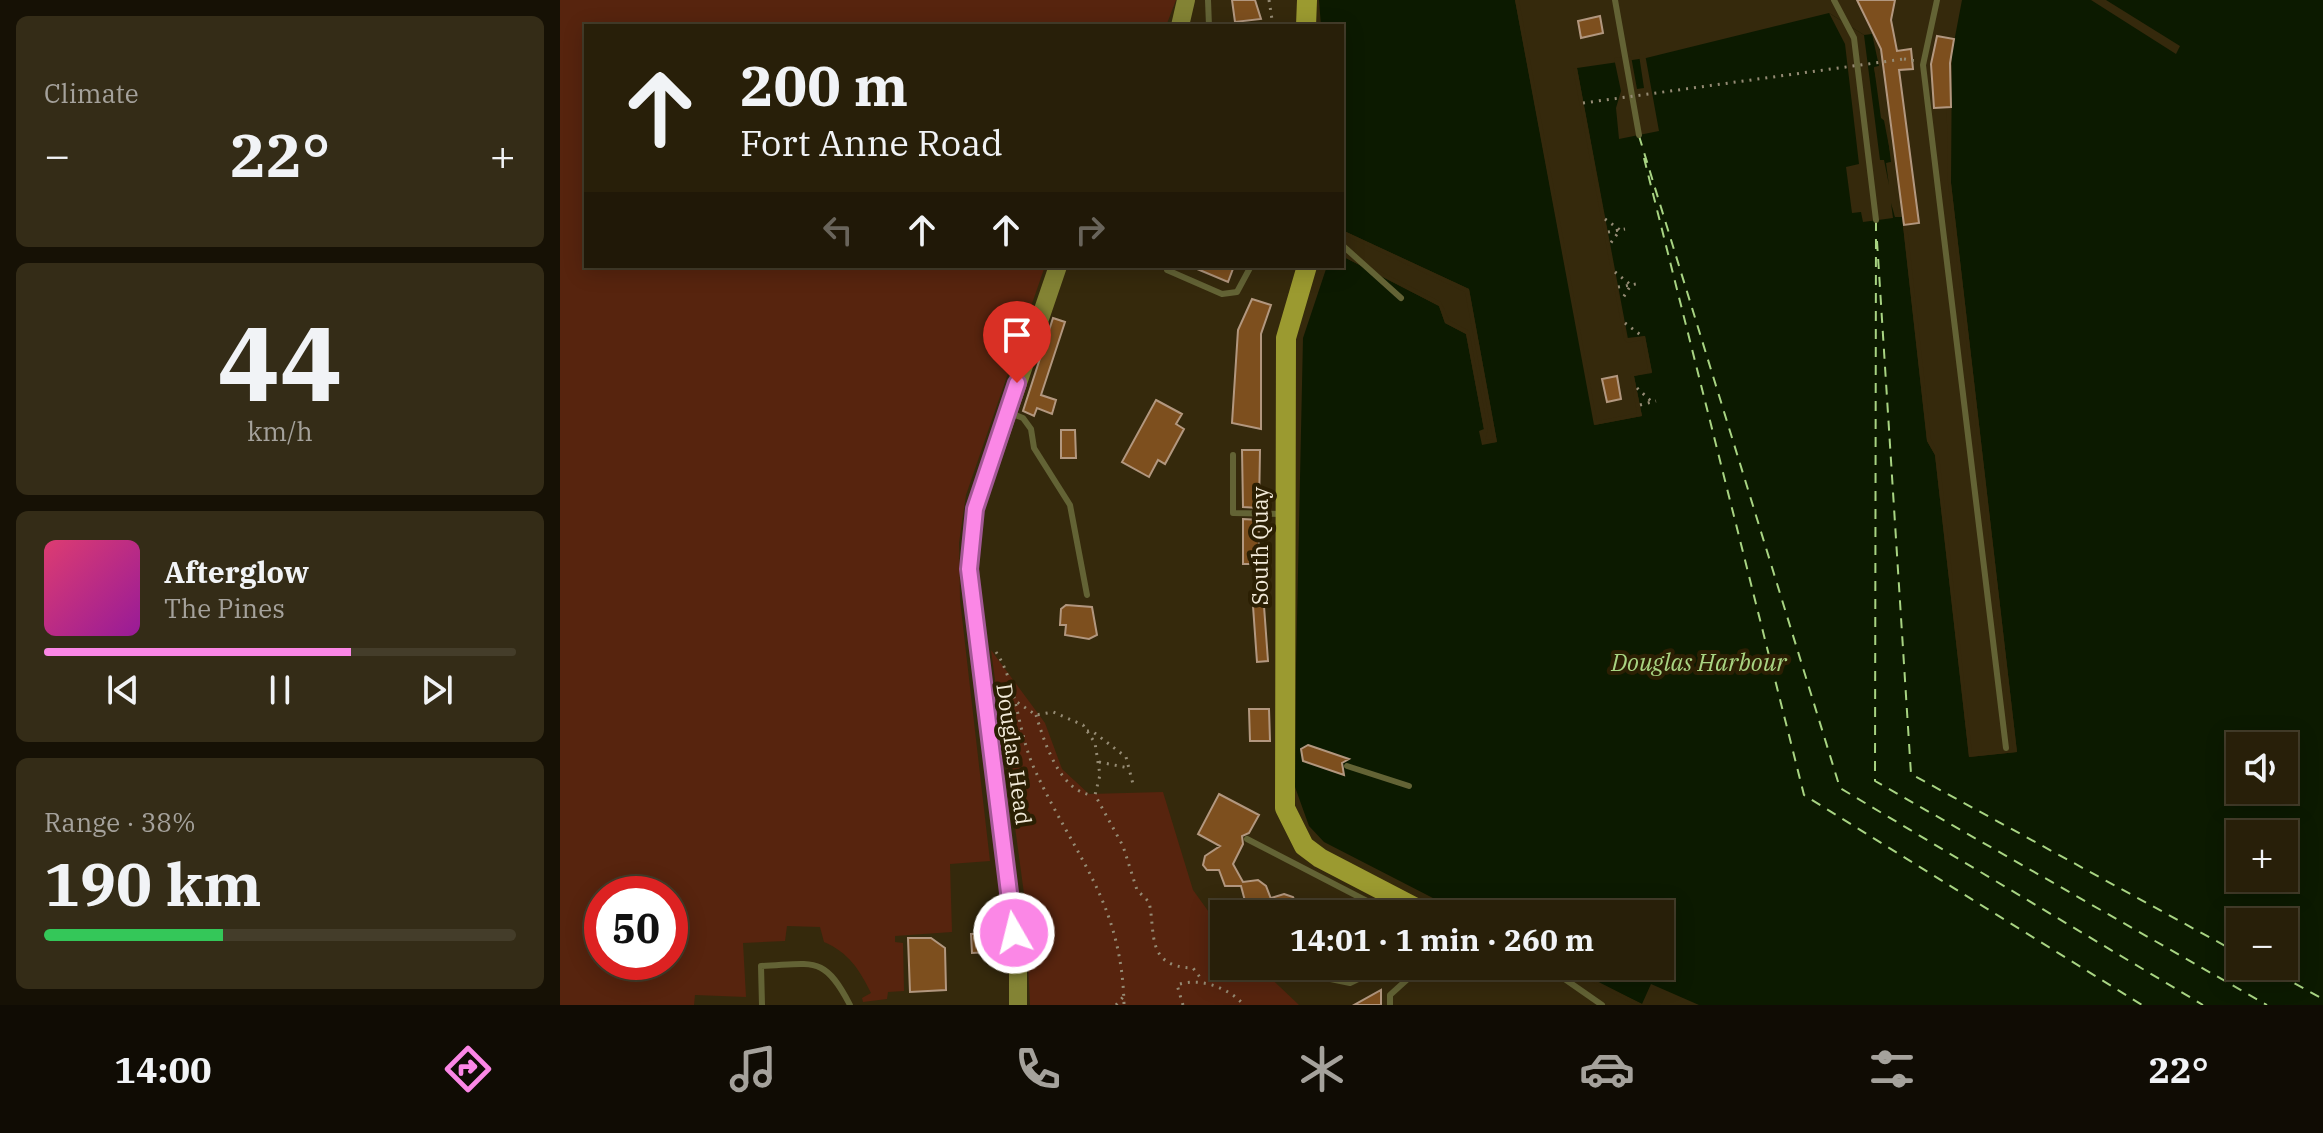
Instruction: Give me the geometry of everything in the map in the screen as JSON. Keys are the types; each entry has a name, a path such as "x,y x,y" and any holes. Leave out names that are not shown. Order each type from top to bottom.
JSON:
{"main road":[{"path":"1180,24 1186,0"},
{"path":"1306,24 1307,0"},
{"name":"Douglas Head","path":"1018,1005 1018,963 972,619 969,569 975,509 1057,268"},
{"name":"South Quay","path":"1306,268 1286,338 1283,514 1289,744 1285,808 1304,846 1320,858 1401,900"}],"lane":[{"path":"1208,0 1209,24"},
{"path":"1615,0 1639,135"},
{"path":"1834,0 1854,38 1876,220"},
{"path":"1937,0 1923,65 2006,748"},
{"path":"1344,247 1401,298"},
{"path":"1166,268 1222,294 1237,292 1250,268"},
{"path":"1007,411 1023,418 1031,429 1034,448 1070,505 1087,595"},
{"path":"1233,455 1233,513 1283,514"},
{"path":"1347,766 1409,786"},
{"path":"1247,839 1365,900"},
{"path":"762,1005 761,966 817,964 829,970 850,1005"},
{"path":"1335,980 1350,983 1356,980"},
{"path":"1390,1005 1390,995 1407,980"},
{"path":"1566,980 1602,1005"}],"path":[{"path":"1269,0 1273,24"},
{"path":"1583,103 1904,59"},
{"path":"1605,219 1622,230"},
{"path":"1608,232 1622,230"},
{"path":"1610,244 1622,230"},
{"path":"1615,272 1634,285"},
{"path":"1618,287 1634,285"},
{"path":"1621,301 1634,285"},
{"path":"1625,323 1642,336"},
{"path":"1637,388 1654,402 1640,405"},
{"path":"989,642 1000,658 1034,767 1084,857 1112,919 1123,972 1124,1005"},
{"path":"1011,698 1036,715 1061,772 1085,794 1095,795"},
{"path":"1036,715 1053,712 1079,722 1095,743 1100,775 1095,795 1123,846 1137,890 1150,905 1149,927 1158,950 1169,964 1193,968 1212,989 1235,995 1244,1005"},
{"path":"1087,731 1092,731 1126,757 1134,788"},
{"path":"1097,761 1124,765 1132,771"},
{"path":"1183,1005 1177,985 1202,980"},
{"path":"1116,1005 1124,996"}],"shaded area":[{"path":"560,0 1176,0 1167,24 584,24 584,268 1044,268 966,495 959,543 960,600 990,861 950,864 952,932 895,936 895,942 903,943 904,991 888,992 887,999 863,1002 862,998 871,993 862,976 847,957 824,942 820,927 787,926 785,941 743,943 746,997 695,995 694,1005 560,1005"},
{"path":"991,650 1045,723 1062,769 1089,794 1163,792 1193,890 1210,914 1210,980 1273,980 1299,1005 1030,1005 1025,901"}],"water":[{"name":"Douglas Harbour","path":"1319,0 1515,0 1595,425 1642,416 1634,376 1652,373 1645,336 1628,339 1577,68 1646,58 1829,13 1864,35 1872,34 1879,66 1874,68 1892,162 1887,163 1895,217 1902,216 1927,441 1935,455 1969,757 2017,752 1951,183 1950,63 1962,0 2323,0 2323,1005 1644,1005 1595,980 1674,980 1674,900 1437,900 1324,842 1309,826 1295,787 1303,338 1326,268 1344,268 1344,257 1439,306 1445,323 1466,334 1484,430 1482,444 1497,442 1469,289 1344,231 1344,24 1321,24"}],"pier":[{"path":"1515,0 1519,0 1597,421 1637,413 1630,375 1648,369 1642,340 1627,343 1624,339 1573,69 1577,68 1627,338 1645,336 1652,372 1634,376 1642,416 1594,425"},
{"path":"2091,0 2106,0 2180,46 2176,54"},
{"path":"1829,13 1864,35 1880,160 1884,160 1889,185 1886,163 1891,162 1886,122 1881,118 1874,67 1879,66 1878,52 1872,34 1876,35 1882,51 1883,67 1878,70 1884,116 1890,121 1895,162 1891,167 1898,213 1906,216 1931,439 1939,455 1972,753 2013,749 1948,183 1946,63 1952,50 1951,183 2017,752 1969,757 1935,455 1927,441 1902,217 1895,217 1891,203 1893,218 1863,222 1861,212 1852,213 1846,167 1859,164 1845,44"},
{"path":"1645,54 1659,131 1619,139 1616,108 1621,91 1614,58 1631,56 1637,89 1644,88 1639,55"},
{"path":"1344,231 1469,289 1497,442 1482,445 1479,431 1484,429 1466,334 1445,323 1439,306 1344,257 1344,253 1441,302 1449,320 1469,331 1488,429 1485,440 1493,439 1465,292 1344,235"},
{"path":"1589,980 1642,1004 1651,984 1699,1005 1635,1005"}],"building":[{"path":"1232,0 1255,0 1261,19 1235,22"},
{"path":"1857,0 1895,0 1891,20 1897,51 1911,49 1913,69 1899,70 1919,223 1904,225 1881,49"},
{"path":"1600,16 1603,33 1581,38 1578,21"},
{"path":"1937,36 1954,39 1950,63 1951,107 1934,108 1931,64"},
{"path":"1195,268 1233,268 1228,282"},
{"path":"1252,299 1271,305 1261,334 1261,429 1232,423 1238,330"},
{"path":"1053,318 1065,322 1041,395 1056,400 1052,414 1037,408 1034,416 1023,411"},
{"path":"1617,376 1621,399 1607,402 1602,379"},
{"path":"1156,400 1182,414 1176,424 1184,429 1165,464 1158,460 1149,477 1122,462"},
{"path":"1061,430 1075,430 1076,458 1061,458"},
{"path":"1242,450 1260,450 1259,508 1243,507"},
{"path":"1243,519 1259,520 1259,564 1243,564"},
{"path":"1066,605 1092,607 1097,635 1089,639 1065,635 1066,625 1060,625 1061,609"},
{"path":"1253,606 1264,606 1268,661 1257,662"},
{"path":"1249,709 1269,709 1270,741 1250,741"},
{"path":"1308,745 1349,759 1342,763 1344,775 1303,761 1301,749"},
{"path":"1219,794 1259,815 1249,833 1242,836 1243,844 1233,864 1243,882 1258,880 1266,886 1271,899 1245,900 1241,886 1225,886 1219,870 1207,870 1203,865 1205,856 1220,846 1198,834"},
{"path":"1284,894 1294,900 1271,900"},
{"path":"990,933 991,952 972,953 971,934"},
{"path":"908,938 931,938 945,948 946,990 910,992"},
{"path":"1381,990 1381,1005 1354,1005"}],"ferry route":[{"path":"1639,136 1840,788 2203,1005"},
{"path":"1644,158 1804,795 2142,1005"},
{"path":"1876,221 1875,781 2267,1005"},
{"path":"1877,241 1911,774 2226,946"},
{"path":"2288,980 2323,999"}],"route":[{"path":"1014,933 972,619 969,569 975,509 1017,383"}]}
